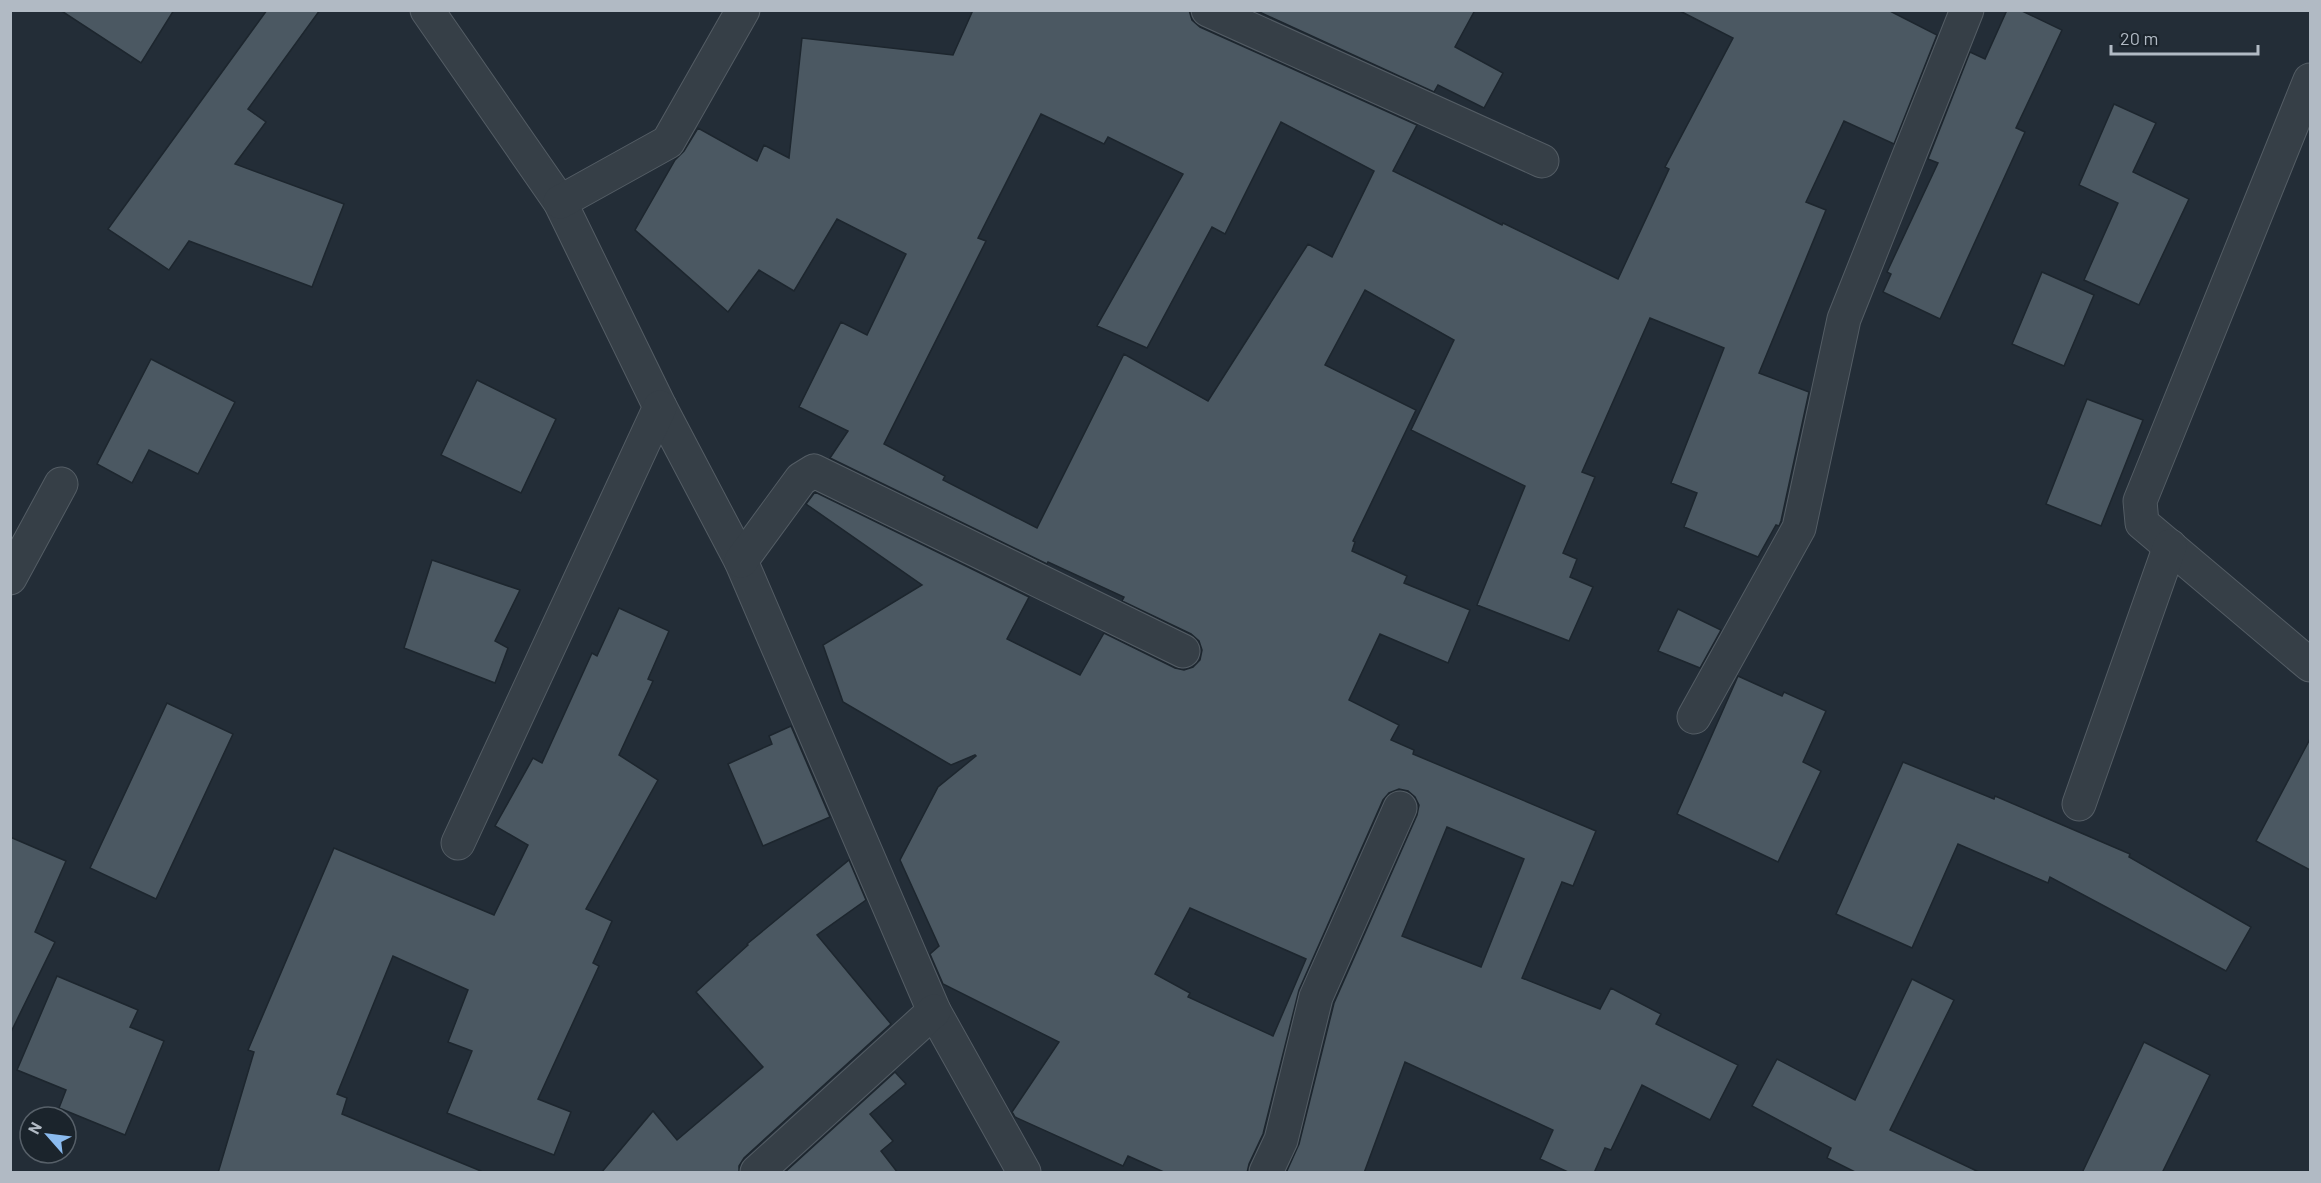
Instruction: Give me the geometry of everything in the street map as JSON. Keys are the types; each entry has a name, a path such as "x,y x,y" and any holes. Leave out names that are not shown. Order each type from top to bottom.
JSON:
{"street":[{"path":"427,10 560,202 660,407 741,561 934,1011 1024,1173"},
{"path":"560,202 668,142 743,10"},
{"path":"1208,10 1542,161"},
{"path":"1694,717 1799,528 1844,319 1967,10"},
{"path":"2310,80 2140,501 2142,523 2310,665"},
{"path":"458,843 660,407"},
{"path":"741,561 801,479 814,471 1183,651"},
{"path":"10,578 61,484"},
{"path":"2079,804 2170,546"},
{"path":"1266,1173 1281,1140 1316,997 1400,808"},
{"path":"757,1173 934,1011"}],"building":[{"path":"60,10 174,10 141,63"},
{"path":"267,10 320,10 248,109 266,122 235,164 344,204 312,287 189,241 169,270 108,229"},
{"path":"973,10 1189,10 1192,20 1200,27 1417,125 1393,171 1618,279 1669,169 1665,167 1733,38 1678,10 1888,10 1937,35 1894,144 1844,121 1806,202 1826,210 1759,373 1809,392 1781,521 1779,526 1776,525 1758,557 1684,527 1697,493 1671,483 1724,348 1650,318 1582,472 1595,477 1563,553 1577,559 1570,577 1593,587 1569,641 1477,605 1525,486 1411,430 1454,340 1365,290 1325,365 1416,410 1353,541 1355,542 1352,551 1407,576 1404,583 1470,610 1448,663 1380,634 1349,700 1399,725 1391,740 1414,750 1413,754 1596,831 1573,886 1562,882 1522,978 1600,1009 1611,988 1661,1014 1656,1024 1738,1065 1710,1120 1642,1085 1611,1150 1605,1148 1594,1173 1570,1173 1540,1159 1553,1130 1405,1062 1364,1173 1286,1173 1299,1144 1334,1003 1417,815 1419,805 1415,797 1408,791 1399,789 1389,793 1383,800 1299,990 1263,1134 1247,1173 1166,1173 1128,1156 1123,1166 1015,1117 1012,1112 1059,1042 943,984 930,954 939,946 900,860 938,787 976,756 951,765 843,702 823,645 922,585 806,504 815,492 1029,597 1007,639 1080,675 1104,633 1175,668 1184,670 1193,667 1200,660 1202,650 1199,641 1191,634 1122,601 1124,597 1048,562 1047,564 830,458 848,431 799,407 841,322 867,335 906,254 837,219 794,291 759,270 728,312 635,230 675,160 684,151 698,128 757,161 764,145 789,158 802,38 953,55","holes":["1041,114 1104,144 1108,137 1183,174 1097,326 1147,348 1212,227 1225,234 1281,122 1374,171 1332,257 1308,244 1208,401 1124,354 1037,528 943,480 945,476 884,444 986,241 978,238","1447,827 1524,859 1481,967 1402,936","1190,908 1306,959 1273,1036 1188,997 1190,993 1155,974"]},
{"path":"1255,10 1475,10 1455,47 1503,73 1484,108 1438,85 1434,92"},
{"path":"2007,10 2020,10 2062,30 2016,128 2025,132 1940,319 1883,292 1891,274 1887,272 1938,163 1928,159 1970,52 1985,59"},
{"path":"2114,104 2156,123 2133,172 2189,199 2139,305 2084,280 2118,203 2079,185"},
{"path":"2042,272 2094,295 2064,366 2012,344"},
{"path":"151,359 235,402 198,474 149,450 132,483 97,464"},
{"path":"477,380 556,419 521,493 441,455"},
{"path":"2087,399 2143,420 2101,526 2046,504"},
{"path":"432,560 520,590 495,641 508,648 495,683 404,648"},
{"path":"619,608 669,631 648,679 653,681 619,755 658,780 586,909 612,921 593,963 599,966 538,1099 571,1112 554,1155 447,1113 472,1051 448,1042 468,990 393,956 337,1094 347,1098 342,1114 481,1171 481,1173 218,1173 254,1052 248,1050 334,848 494,915 528,845 495,826 533,758 542,763 592,653 597,656"},
{"path":"1678,609 1721,630 1700,668 1658,651"},
{"path":"1738,676 1782,696 1784,692 1826,711 1803,762 1821,771 1778,862 1677,814"},
{"path":"167,703 233,734 156,899 90,868"},
{"path":"791,726 830,817 763,846 728,764 772,744 769,736"},
{"path":"2310,739 2310,870 2256,841"},
{"path":"1903,762 1994,799 1995,796 2130,854 2129,857 2251,927 2226,971 2050,877 2048,883 1958,844 1912,948 1836,914"},
{"path":"10,837 66,861 35,932 55,942 10,1034"},
{"path":"849,860 866,900 817,935 891,1024 744,1158 739,1166 739,1173 601,1173 653,1111 677,1140 763,1067 696,992 747,944"},
{"path":"57,976 138,1010 130,1027 164,1041 125,1135 78,1116 78,1105 60,1105 66,1090 17,1070"},
{"path":"1912,979 1954,1000 1890,1130 1981,1173 1857,1173 1827,1158 1831,1148 1752,1106 1777,1059 1855,1100"},
{"path":"2144,1042 2210,1075 2162,1173 2082,1173"},
{"path":"895,1072 906,1084 870,1114 893,1141 881,1151 898,1173 784,1173"}]}
